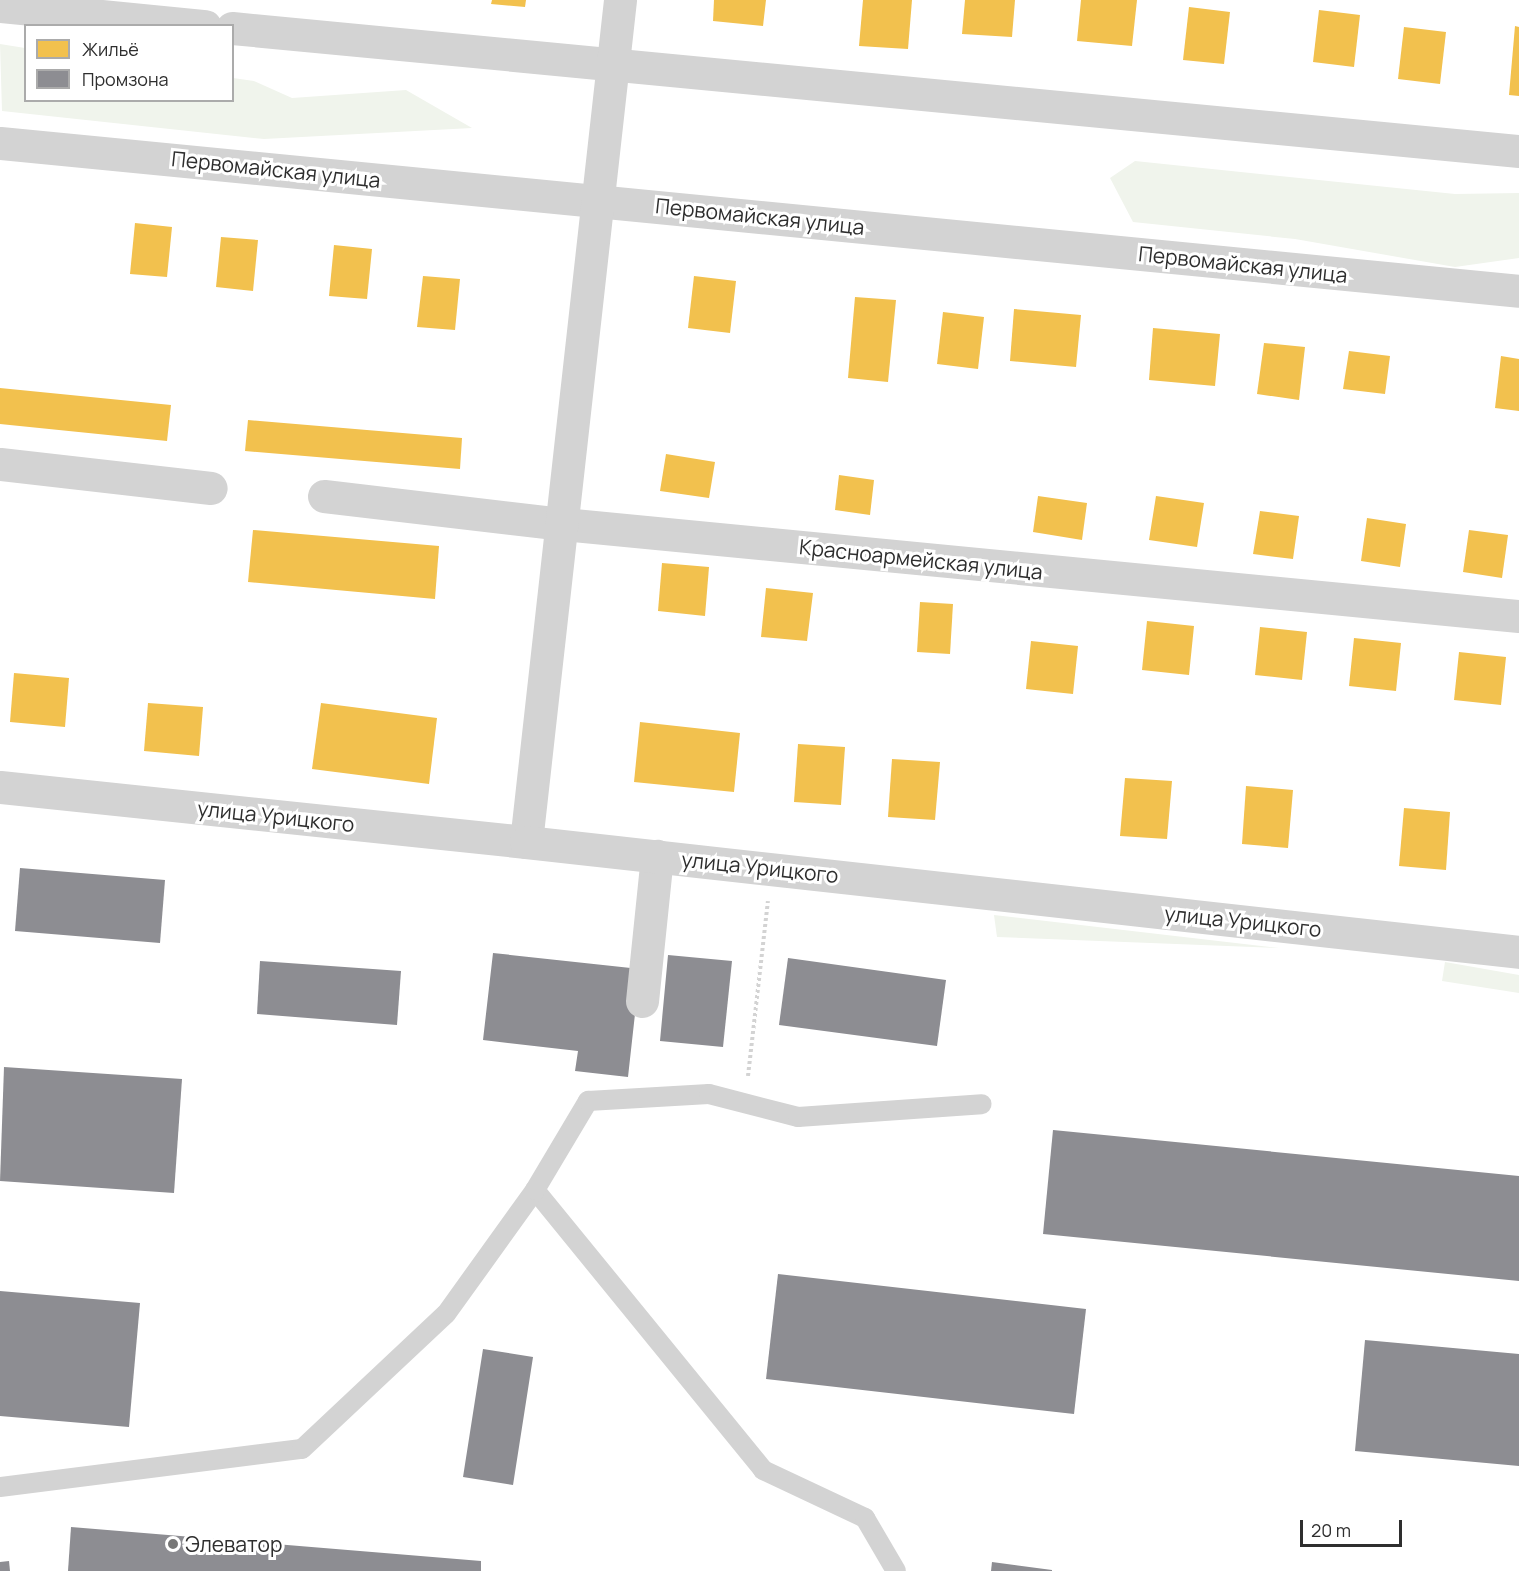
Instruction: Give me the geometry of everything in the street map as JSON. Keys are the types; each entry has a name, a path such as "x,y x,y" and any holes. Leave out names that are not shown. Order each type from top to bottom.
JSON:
{"street":[{"path":"526,842 620,0"},
{"path":"0,6 184,24"},
{"path":"234,28 1519,151"},
{"name":"Первомайская улица","path":"0,143 1519,291"},
{"path":"0,464 211,488"},
{"name":"Красноармейская улица","path":"324,496 563,524 1519,616"},
{"name":"улица Урицкого","path":"0,787 771,868 1519,952"},
{"path":"642,1001 657,856"}],"lane":[{"path":"0,1487 302,1449 446,1314 535,1190 588,1101 709,1094 798,1117 982,1104"},
{"path":"535,1190 764,1470 865,1518 896,1571"}],"path":[{"path":"745,1103 771,868"}],"shaded area":[{"path":"0,44 24,48 24,102 234,102 234,78 254,81 292,98 406,90 472,128 264,139 2,111"},
{"path":"1135,161 1455,194 1519,193 1519,258 1455,267 1295,239 1133,222 1110,178"},
{"path":"994,915 1279,948 997,937"},
{"path":"1445,962 1519,975 1519,993 1442,981"}],"building: Жильё":[{"path":"492,0 526,0 525,7 491,4"},
{"path":"714,0 766,0 763,26 713,21"},
{"path":"863,0 912,0 908,49 859,46"},
{"path":"965,0 1015,0 1012,37 962,34"},
{"path":"1081,0 1137,0 1132,46 1077,41"},
{"path":"1189,7 1230,12 1224,64 1183,60"},
{"path":"1319,10 1360,15 1354,67 1313,62"},
{"path":"1515,26 1519,27 1519,96 1509,95"},
{"path":"1404,27 1446,32 1440,84 1398,79"},
{"path":"135,223 172,227 167,277 130,274"},
{"path":"221,237 258,240 253,291 216,287"},
{"path":"334,245 372,249 367,299 329,296"},
{"path":"423,276 460,279 455,330 417,327"},
{"path":"694,276 736,281 730,333 688,328"},
{"path":"855,297 896,300 888,382 848,378"},
{"path":"1014,309 1081,315 1076,367 1010,361"},
{"path":"943,312 984,317 978,369 937,364"},
{"path":"1153,328 1220,334 1215,386 1149,380"},
{"path":"1264,343 1305,347 1299,400 1257,394"},
{"path":"1349,351 1390,356 1385,394 1343,389"},
{"path":"1501,356 1519,359 1519,411 1495,408"},
{"path":"0,388 171,405 167,441 0,424"},
{"path":"248,420 462,438 460,469 245,451"},
{"path":"666,454 715,462 709,498 660,491"},
{"path":"839,475 874,480 870,515 835,510"},
{"path":"1038,496 1087,503 1082,540 1033,532"},
{"path":"1156,496 1204,503 1197,547 1149,540"},
{"path":"1260,511 1299,516 1293,559 1253,554"},
{"path":"1367,518 1406,524 1400,567 1361,561"},
{"path":"253,530 439,546 435,599 248,582"},
{"path":"1469,530 1508,535 1502,578 1463,572"},
{"path":"662,563 709,567 705,616 658,611"},
{"path":"766,588 813,593 807,641 761,637"},
{"path":"920,602 953,604 950,654 917,652"},
{"path":"1147,621 1194,626 1189,675 1142,670"},
{"path":"1260,627 1307,632 1302,680 1255,675"},
{"path":"1354,638 1401,643 1396,691 1349,686"},
{"path":"1031,641 1078,646 1073,694 1026,689"},
{"path":"1459,652 1506,657 1501,705 1454,700"},
{"path":"14,673 69,678 65,727 10,722"},
{"path":"148,703 203,707 199,756 144,751"},
{"path":"321,703 437,718 429,784 312,769"},
{"path":"640,722 740,733 734,792 634,782"},
{"path":"798,744 845,747 841,805 794,802"},
{"path":"892,759 940,762 935,820 888,817"},
{"path":"1125,778 1172,781 1167,839 1120,836"},
{"path":"1246,786 1293,790 1288,848 1242,844"},
{"path":"1404,808 1450,812 1446,870 1399,866"}],"building: Промзона":[{"path":"20,868 165,880 160,943 15,931"},
{"path":"493,953 640,969 628,1077 575,1071 578,1051 483,1040"},
{"path":"668,955 732,961 723,1047 660,1041"},
{"path":"788,958 946,980 937,1046 779,1025"},
{"path":"260,961 401,971 397,1025 257,1014"},
{"path":"4,1067 182,1079 174,1193 0,1181"},
{"path":"1053,1130 1519,1176 1519,1281 1043,1234"},
{"path":"778,1274 1086,1309 1074,1414 766,1379"},
{"path":"0,1291 140,1303 129,1427 0,1416"},
{"path":"1365,1340 1519,1354 1519,1466 1355,1451"},
{"path":"483,1349 533,1357 513,1485 463,1477"},
{"name":"Элеватор","path":"71,1527 481,1561 481,1571 68,1571"},
{"path":"9,1561 10,1571 0,1571 0,1562"},
{"path":"992,1562 1052,1570 1052,1571 991,1571"}],"place":[{"name":"Элеватор","path":"173,1544"}]}
